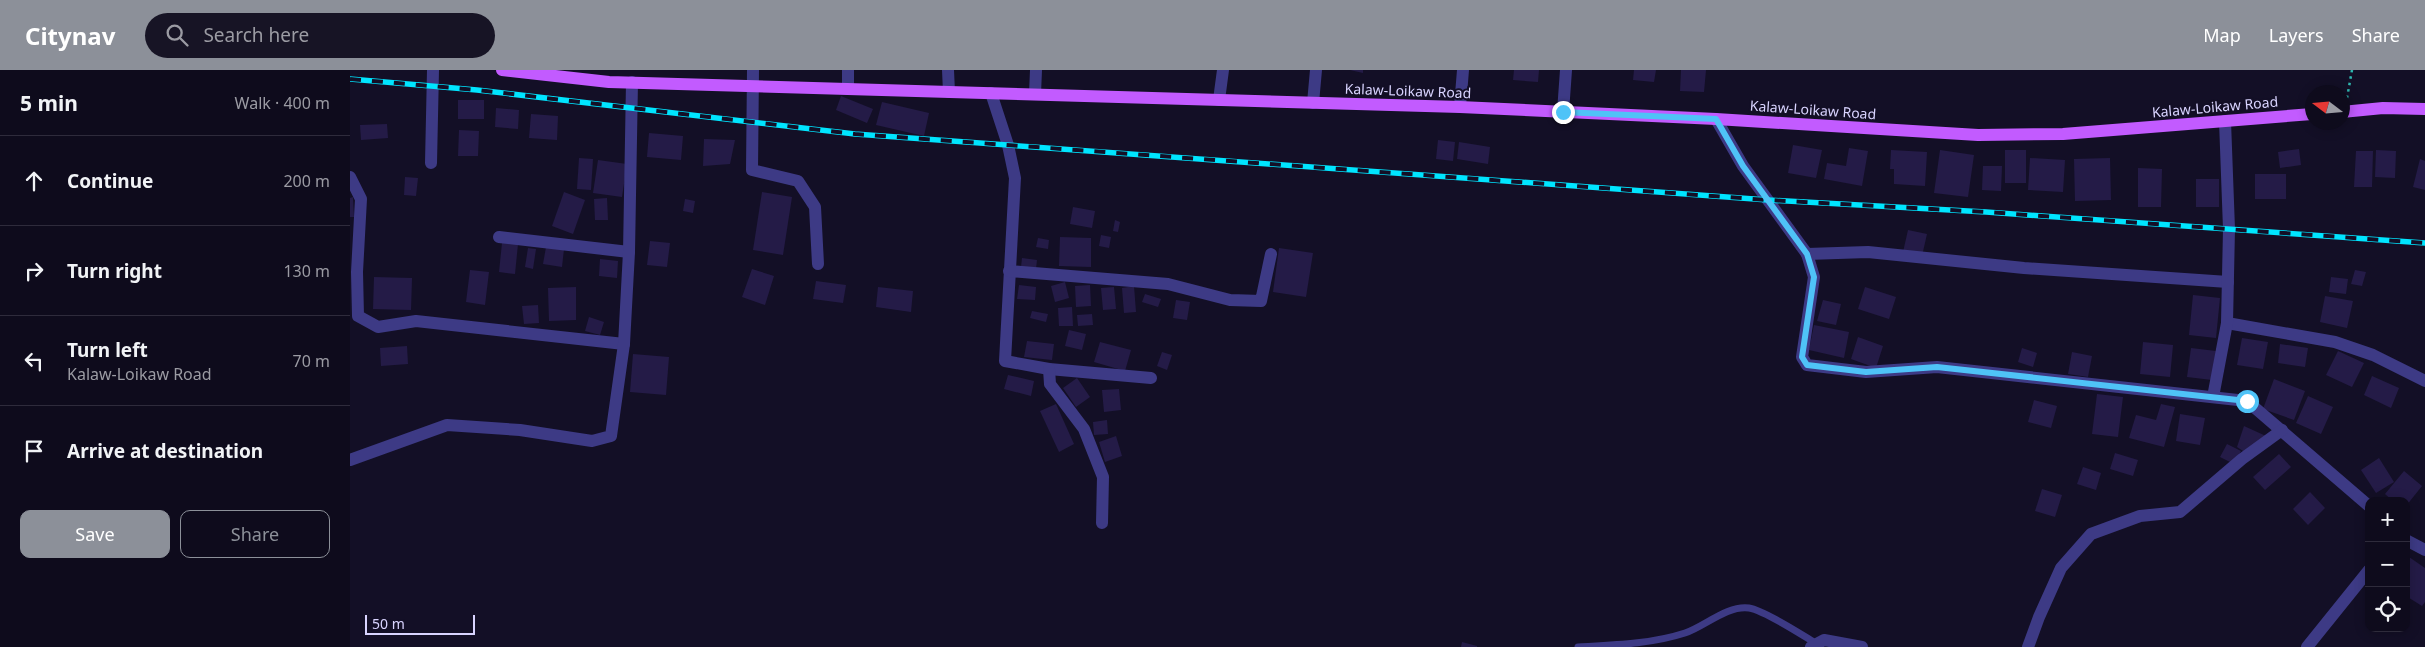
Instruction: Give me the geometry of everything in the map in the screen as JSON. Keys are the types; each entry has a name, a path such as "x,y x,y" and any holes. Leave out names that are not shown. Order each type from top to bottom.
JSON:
{"main road":[{"name":"Kalaw-Loikaw Road","path":"502,70 632,82 1460,107 1716,119 1978,135 2062,134 2305,115"},
{"path":"2350,111 2383,108 2425,109"}],"street":[{"path":"431,163 433,70"},
{"path":"753,70 752,170 798,181 815,207 818,264"},
{"path":"848,70 848,88"},
{"path":"948,70 949,92"},
{"path":"1035,94 1036,70"},
{"path":"1219,100 1223,70"},
{"path":"1313,103 1316,70"},
{"path":"1460,107 1463,70"},
{"path":"1563,112 1566,70"},
{"path":"350,460 447,425 520,430 592,441 611,436 624,344 629,252 632,82"},
{"path":"990,93 1008,145 1015,178 1005,360 1049,369 1151,378"},
{"path":"1716,119 1743,166 1807,254 1814,277 1802,357 1807,365 1866,372 1937,367 2247,401 2365,503"},
{"path":"2213,398 2227,323 2229,229 2225,121"},
{"path":"350,177 361,198 358,316 378,327 416,321 624,344"},
{"path":"499,237 629,252"},
{"path":"1807,254 1868,252 2024,268 2228,282"},
{"path":"1009,271 1168,284 1230,300 1261,301 1271,254"},
{"path":"2227,323 2335,342 2373,355 2425,381"},
{"path":"1049,369 1050,384 1084,429 1103,477 1102,523"},
{"path":"2028,647 2038,617 2061,568 2091,534 2140,516 2180,512 2242,460 2282,430"},
{"path":"2410,542 2425,550"},
{"path":"2307,647 2365,575"},
{"path":"1814,646 1824,640 1862,647"}],"lane":[{"path":"1578,647 1630,644 1686,633 1722,613 1748,608 1789,626 1814,646"}],"path":[{"path":"2349,85 2352,70"}],"building":[{"path":"1350,70 1363,70 1363,73"},
{"path":"1514,70 1539,70 1538,82 1513,80"},
{"path":"1634,70 1656,70 1654,82 1633,80"},
{"path":"1681,70 1706,70 1704,92 1680,91"},
{"path":"841,96 873,109 867,123 836,110"},
{"path":"458,100 484,100 484,119 458,119"},
{"path":"882,102 929,113 924,136 876,125"},
{"path":"496,108 519,110 518,129 495,127"},
{"path":"531,114 558,116 557,140 529,138"},
{"path":"387,124 388,138 361,140 360,125"},
{"path":"459,130 479,131 478,156 458,156"},
{"path":"649,133 683,136 681,160 647,157"},
{"path":"704,139 735,140 730,164 703,166"},
{"path":"1438,140 1455,142 1453,161 1436,159"},
{"path":"1459,142 1490,147 1488,164 1457,159"},
{"path":"1793,145 1822,150 1816,178 1788,173"},
{"path":"1849,148 1868,151 1862,186 1824,179 1827,163 1846,166"},
{"path":"2299,149 2301,165 2280,168 2278,152"},
{"path":"1891,150 1927,152 1925,186 1894,184 1894,169 1890,169"},
{"path":"1940,150 1974,155 1968,197 1934,193"},
{"path":"2005,150 2026,150 2026,183 2005,183"},
{"path":"2376,150 2396,151 2395,178 2375,177"},
{"path":"2356,151 2373,151 2372,187 2354,187"},
{"path":"579,158 593,159 591,190 577,189"},
{"path":"2030,158 2065,160 2063,192 2028,190"},
{"path":"2110,158 2111,200 2075,201 2074,159"},
{"path":"2420,159 2425,161 2425,190 2413,187"},
{"path":"598,160 627,164 622,197 593,193"},
{"path":"1983,166 2002,166 2001,191 1982,190"},
{"path":"2138,168 2162,169 2161,207 2138,207"},
{"path":"2255,174 2286,174 2286,199 2255,199"},
{"path":"405,177 418,178 416,196 404,195"},
{"path":"2196,179 2219,179 2219,207 2196,207"},
{"path":"564,192 585,200 573,234 552,226"},
{"path":"762,192 792,197 783,255 753,250"},
{"path":"353,197 354,217 350,217 350,198"},
{"path":"607,198 608,220 595,220 594,199"},
{"path":"685,199 695,201 693,213 683,211"},
{"path":"1073,207 1095,211 1092,228 1070,224"},
{"path":"1115,220 1120,222 1118,232 1113,231"},
{"path":"1908,230 1927,234 1922,256 1903,252"},
{"path":"1101,235 1111,237 1109,248 1099,246"},
{"path":"1060,237 1091,238 1091,267 1059,266"},
{"path":"1038,238 1049,240 1048,249 1036,247"},
{"path":"650,241 670,243 667,267 647,265"},
{"path":"502,243 518,244 515,274 499,272"},
{"path":"546,247 564,249 562,267 543,264"},
{"path":"528,248 536,249 533,269 525,267"},
{"path":"1279,248 1313,253 1306,297 1273,292"},
{"path":"1022,258 1037,260 1036,269 1021,267"},
{"path":"600,259 618,261 617,278 599,276"},
{"path":"752,269 774,276 765,305 742,297"},
{"path":"470,270 489,272 485,305 466,302"},
{"path":"2355,270 2366,272 2362,286 2351,284"},
{"path":"374,277 412,278 411,310 373,309"},
{"path":"2331,277 2348,279 2346,294 2329,292"},
{"path":"816,281 846,285 843,303 813,299"},
{"path":"1065,282 1069,298 1055,302 1051,286"},
{"path":"1019,285 1036,287 1035,300 1017,299"},
{"path":"1090,285 1091,306 1076,307 1075,286"},
{"path":"1134,286 1136,312 1124,313 1122,288"},
{"path":"576,287 576,320 549,321 548,288"},
{"path":"878,287 913,291 911,312 876,307"},
{"path":"1114,287 1116,309 1103,310 1101,288"},
{"path":"1865,287 1896,297 1889,319 1858,309"},
{"path":"1145,294 1161,299 1158,307 1142,302"},
{"path":"2193,295 2220,298 2216,338 2189,335"},
{"path":"2325,296 2353,301 2347,328 2320,322"},
{"path":"1176,300 1190,302 1187,320 1173,318"},
{"path":"1823,300 1841,304 1836,325 1817,321"},
{"path":"538,305 539,323 524,324 522,306"},
{"path":"1072,307 1073,326 1059,326 1058,308"},
{"path":"1032,311 1048,314 1046,322 1030,318"},
{"path":"1092,314 1093,325 1078,326 1077,315"},
{"path":"589,317 604,322 600,335 585,331"},
{"path":"1814,325 1849,332 1844,358 1809,350"},
{"path":"1069,330 1086,334 1082,350 1065,346"},
{"path":"1858,337 1883,346 1876,368 1851,359"},
{"path":"2242,338 2268,342 2263,369 2237,365"},
{"path":"1027,341 1054,344 1052,360 1024,357"},
{"path":"1100,342 1131,350 1125,371 1094,362"},
{"path":"2143,342 2173,345 2170,377 2140,374"},
{"path":"2280,344 2308,348 2305,367 2278,363"},
{"path":"407,346 408,364 381,366 380,348"},
{"path":"2022,348 2037,353 2033,367 2018,362"},
{"path":"2191,348 2216,351 2212,380 2187,377"},
{"path":"2338,351 2364,363 2352,387 2326,375"},
{"path":"1162,352 1172,355 1167,370 1157,366"},
{"path":"2072,352 2092,356 2088,377 2068,374"},
{"path":"633,354 669,357 666,395 630,392"},
{"path":"1008,375 1034,381 1031,396 1004,389"},
{"path":"2372,376 2399,388 2391,408 2364,395"},
{"path":"1077,378 1090,397 1076,407 1063,388"},
{"path":"2274,379 2305,391 2294,420 2263,409"},
{"path":"1119,389 1121,410 1104,412 1102,390"},
{"path":"2097,394 2123,397 2118,437 2092,434"},
{"path":"2308,396 2333,407 2321,434 2296,423"},
{"path":"2034,400 2057,406 2051,428 2028,422"},
{"path":"1056,404 1074,444 1059,452 1040,411"},
{"path":"2161,404 2175,407 2164,447 2129,438 2136,415 2156,420"},
{"path":"2180,414 2205,418 2200,445 2176,441"},
{"path":"1107,420 1108,434 1094,435 1093,422"},
{"path":"2244,426 2266,436 2246,453 2237,447"},
{"path":"1116,436 1122,456 1105,462 1099,442"},
{"path":"2227,444 2241,451 2234,464 2220,457"},
{"path":"2115,453 2138,460 2133,476 2110,469"},
{"path":"2279,454 2291,467 2265,490 2253,477"},
{"path":"2379,458 2394,482 2376,493 2361,470"},
{"path":"2083,467 2101,473 2096,490 2077,484"},
{"path":"2404,471 2422,486 2410,501 2410,497 2388,497 2385,494"},
{"path":"2042,489 2062,495 2055,517 2035,511"},
{"path":"2310,492 2325,508 2308,525 2293,509"},
{"path":"2410,558 2425,568 2425,602 2422,606 2410,598"},
{"path":"1462,642 1477,646 1477,647 1461,647"}],"railway":[{"path":"350,79 477,90 855,134 1768,200 1986,212 2425,243"}],"route":[{"path":"1563,112 1716,119 1743,166 1807,254 1812,266 1814,277 1806,319 1802,357 1807,365 1866,372 1937,367 2247,401"}]}
